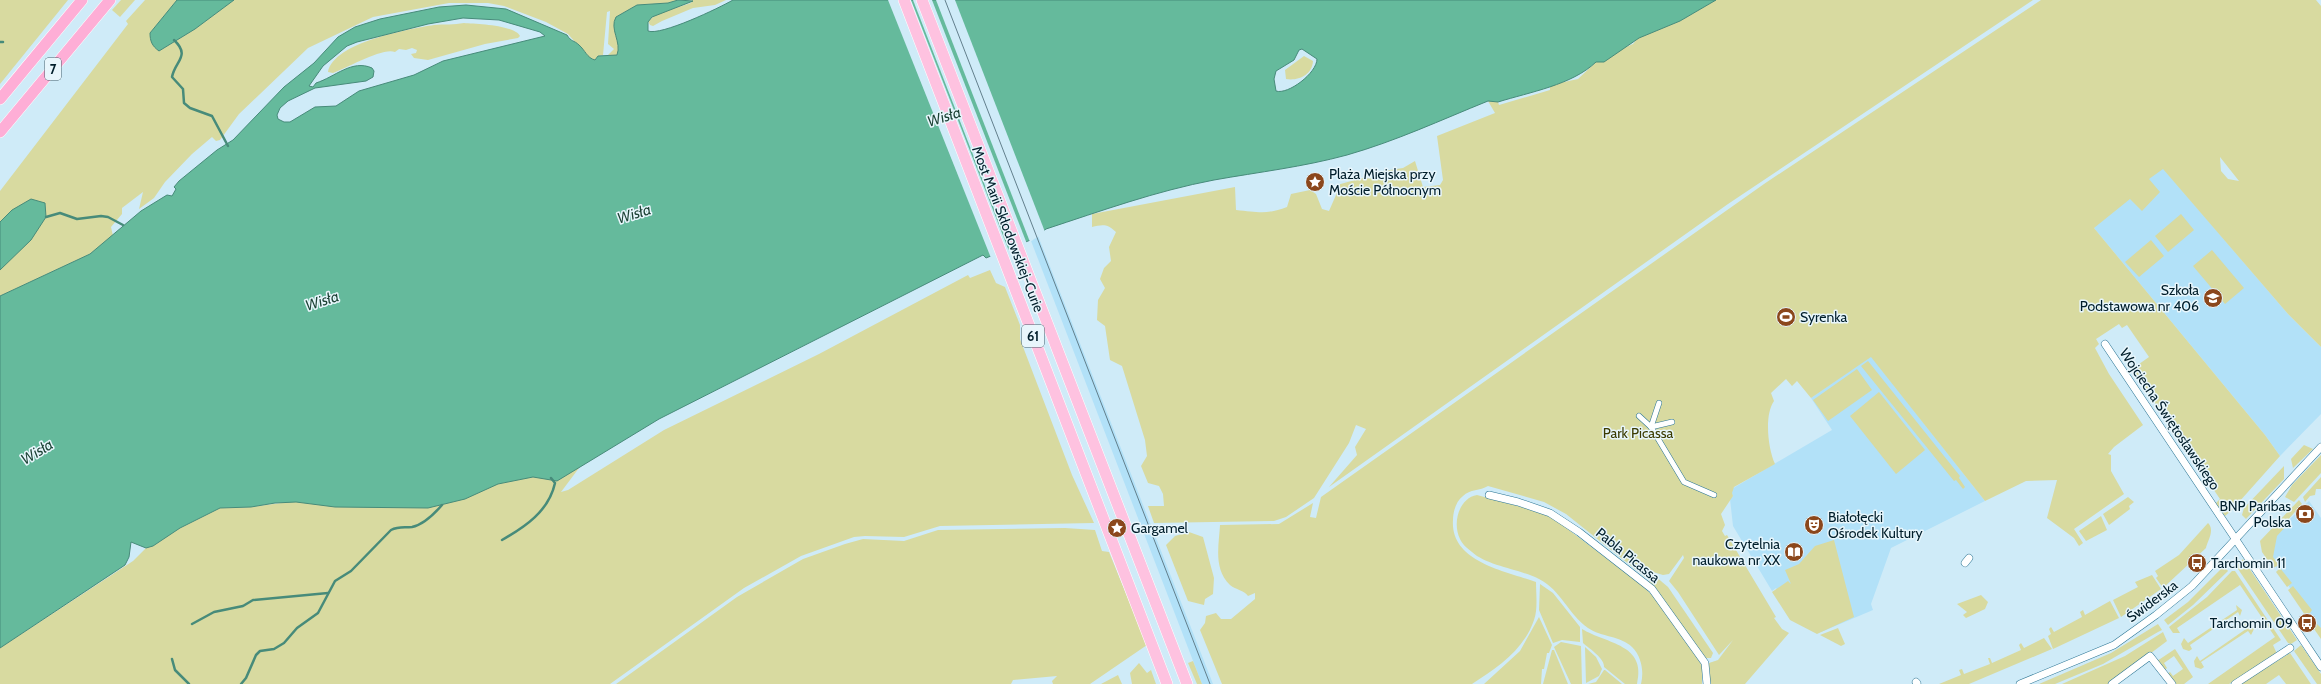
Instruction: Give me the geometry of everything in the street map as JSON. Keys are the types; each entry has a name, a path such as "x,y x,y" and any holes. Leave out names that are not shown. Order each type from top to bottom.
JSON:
{"highway":[{"name":"7","path":"0,99 82,0"},
{"name":"7","path":"0,132 108,2"}],"main road":[{"name":"Most Marii Skłodowskiej-Curie","path":"904,0 1167,684"},
{"name":"Most Marii Skłodowskiej-Curie","path":"922,0 1187,684"}],"street":[{"name":"Wojciecha Świętosławskiego","path":"2105,344 2321,667"},
{"path":"1648,426 1659,404"},
{"path":"1639,416 1648,426 1684,482 1714,495"},
{"path":"1648,426 1672,422"},
{"name":"Świderska","path":"2020,684 2114,645 2156,615 2192,586 2321,447"},
{"name":"Pabla Picassa","path":"1488,494 1550,513 1579,532 1652,589 1705,663 1707,684"},
{"path":"2235,684 2290,648"},
{"path":"2112,684 2150,656 2172,684"}],"shaded area":[{"path":"938,0 946,0 1213,684 1202,684"},
{"name":"Szkoła Podstawowa nr 406","path":"2144,146 2288,314 2321,347 2321,414 2280,456 2265,435 2094,228"},
{"path":"1871,356 1985,501 1891,548 1871,604 1873,610 1821,632 1794,616 1776,588 1772,591 1733,526 1730,499 1733,496 1730,490 1832,430 1811,398"},
{"path":"2309,501 2321,518 2321,635 2268,555 2273,535"}],"green space":[{"path":"0,0 68,0 0,84"},
{"path":"121,0 135,0 120,17 112,10"},
{"path":"145,0 177,0 150,33 159,51 195,29 234,0 678,0 668,3 637,5 616,17 615,28 619,47 616,56 608,55 614,49 608,44 610,11 607,12 603,55 598,56 595,60 590,59 568,34 546,22 504,6 488,3 449,3 373,17 308,48 239,114 220,140 216,141 212,137 192,154 165,182 154,198 139,209 143,192 122,208 122,214 111,227 113,236 90,254 0,296 0,191 128,24 126,21"},
{"path":"692,0 726,0 715,5 693,8 653,26 650,25 648,21 657,14 691,3"},
{"path":"1716,0 2033,0 1728,204 1329,487 1357,455 1355,447 1366,429 1356,425 1349,443 1314,498 1286,517 1274,521 1154,523 1148,506 1164,506 1163,494 1159,486 1148,483 1141,466 1147,456 1145,440 1122,366 1110,360 1105,326 1097,320 1098,300 1105,288 1100,279 1104,268 1111,261 1109,247 1116,232 1105,225 1092,227 1092,214 1235,187 1236,210 1262,212 1280,210 1287,207 1291,194 1310,190 1316,194 1322,209 1329,211 1336,195 1337,185 1362,178 1380,179 1383,171 1403,168 1415,161 1423,187 1440,185 1443,180 1437,136 1495,113 1488,101 1498,102 1499,105 1550,90 1550,85 1578,79 1596,62 1610,58 1619,50 1633,44 1638,38 1680,21"},
{"name":"Park Picassa","path":"2041,0 2316,0 2321,6 2321,347 2288,314 2163,169 2149,179 2160,192 2142,211 2130,199 2094,228 2265,435 2280,456 2225,516 2216,503 2220,499 2132,369 2149,357 2127,325 2122,328 2119,324 2096,339 2099,344 2095,348 2109,374 2143,425 2114,447 2108,454 2111,455 2111,471 2124,494 2074,529 2083,543 2079,546 2074,538 2047,518 2057,480 2026,481 1985,501 1871,357 1811,398 1797,381 1792,386 1786,379 1771,393 1774,401 1769,415 1768,432 1770,450 1775,464 1734,487 1732,493 1733,496 1721,514 1725,525 1722,531 1725,536 1727,535 1776,617 1774,618 1782,629 1789,633 1745,684 1710,684 1709,663 1718,660 1733,640 1719,655 1678,592 1669,581 1684,558 1683,555 1669,574 1663,575 1653,572 1645,577 1566,514 1544,502 1488,486 1469,492 1458,501 1455,507 1453,517 1454,534 1460,546 1482,563 1536,582 1536,611 1534,620 1524,640 1500,665 1472,684 1222,684 1200,630 1205,623 1206,616 1216,613 1221,619 1231,619 1255,599 1255,593 1248,596 1244,592 1230,585 1221,572 1218,556 1220,525 1279,524 1313,503 1310,517 1316,518 1321,497 1764,184","holes":["2220,157 2239,181 2228,179 2221,171"]},
{"path":"464,23 503,27 511,29 520,36 518,38 485,44 428,60 414,58 411,54 416,53 417,50 412,48 406,50 399,49 395,52 382,52 333,73 328,72 333,62 344,53 358,45 374,39 434,25"},
{"path":"1304,56 1313,61 1307,74 1295,79 1286,79 1285,70"},
{"path":"2181,214 2194,230 2168,252 2155,236"},
{"path":"2151,240 2164,256 2139,277 2125,262"},
{"path":"2212,250 2244,288 2225,304 2193,266"},
{"path":"990,270 996,283 1005,287 1020,325 1020,339 1072,475 1094,523 940,526 904,537 854,537 801,556 744,588 610,684 0,684 0,648 133,561 146,548 153,546 180,528 220,508 251,507 582,464 561,492 568,490 664,430 819,354 968,275 970,278"},
{"path":"1868,361 1960,476 1959,478 1965,487 1963,489 1956,480 1954,481 1861,366"},
{"path":"1857,369 1872,390 1828,421 1813,400"},
{"path":"1879,392 1925,450 1896,474 1850,416"},
{"path":"2304,445 2313,449 2293,468 2291,459"},
{"path":"2321,455 2321,473 2294,502 2285,497 2292,485"},
{"path":"2284,466 2284,479 2246,519 2242,515 2244,508"},
{"path":"2321,477 2321,489 2316,489 2315,495 2310,496 2305,502 2303,497"},
{"path":"1477,495 1533,510 1553,518 1642,585 1653,596 1698,658 1702,666 1702,684 1641,684 1642,670 1640,660 1632,647 1627,643 1588,628 1575,616 1553,589 1539,579 1486,561 1468,549 1460,539 1457,519 1462,506 1466,501"},
{"path":"2128,497 2134,502 2129,506 2130,509 2109,525 2103,514"},
{"path":"2299,500 2302,504 2286,522 2288,524 2277,536 2273,557 2279,565 2273,568 2262,552 2260,541"},
{"path":"2101,516 2107,530 2086,541 2079,531"},
{"path":"2208,523 2211,532 2206,548 2163,588 2156,578 2158,576 2155,571 2179,555"},
{"path":"1065,528 1095,530 1102,551 1109,552 1147,645 1090,684 1053,684 1052,681 1057,676 1013,680 1011,684 616,684 737,597 803,559 845,544 863,539 904,541 938,530"},
{"path":"1189,532 1203,537 1214,578 1213,594 1205,599 1204,605 1188,601 1166,545 1175,536"},
{"path":"1834,540 1854,617 1817,634 1790,620 1772,592 1788,581 1791,584 1785,570 1799,564 1815,546"},
{"path":"2243,559 2297,640 2291,644 2288,643 2238,569 2237,565"},
{"path":"2224,566 2228,571 2193,605 2168,625 2164,620 2188,602"},
{"path":"2280,568 2292,583 2287,587 2276,572"},
{"path":"2232,571 2235,571 2281,640 2273,645 2277,654 2229,684 2208,684 2275,637 2240,585 2177,628 2180,633 2173,633 2169,627 2207,597"},
{"path":"2152,575 2161,589 2121,617 2113,600 2138,587 2135,582"},
{"path":"1655,576 1668,587 1713,653 1711,658 1704,658 1648,582"},
{"path":"1540,584 1553,593 1580,627 1580,642 1562,640 1553,643 1539,610"},
{"path":"2293,586 2312,610 2310,613 2305,615 2288,590"},
{"path":"1981,595 1988,602 1985,609 1966,618 1963,615 1967,612 1957,604"},
{"path":"2110,601 2119,618 2053,649 2048,636 2051,634 2049,629 2051,627 2054,632 2082,617 2080,612 2083,610 2085,615"},
{"path":"2236,605 2242,610 2240,616 2238,612 2190,645 2192,649 2189,651 2183,649 2181,644 2184,638 2188,643 2237,610"},
{"path":"1539,617 1552,645 1549,653 1547,653 1544,669 1542,669 1541,684 1484,684 1520,651"},
{"path":"2246,623 2254,629 2251,635 2248,631 2201,662 2204,667 2201,669 2195,667 2194,661 2197,656 2200,661 2246,629 2243,624"},
{"path":"2316,623 2321,628 2321,639 2312,626"},
{"path":"2158,624 2162,630 2103,664 2055,684 2039,684 2111,653"},
{"path":"1838,628 1845,644 1841,646 1820,635"},
{"path":"1582,629 1613,642 1631,653 1636,661 1639,671 1637,684 1625,684 1604,667 1600,657 1583,643"},
{"path":"2163,632 2167,641 2110,684 2062,684 2125,656"},
{"path":"2044,638 2052,649 1969,684 1939,684 1961,675 1959,670 1962,669 1964,674 1990,664 1988,658 1990,658 1992,663 2021,650 2019,645 2021,643 2024,648"},
{"path":"1561,642 1581,646 1582,684 1571,684 1554,647"},
{"path":"2301,645 2321,674 2321,684 2317,684 2294,651"},
{"path":"1585,647 1596,657 1602,669 1599,676 1586,683"},
{"path":"2175,649 2193,677 2184,684 2175,684 2167,674 2170,672 2173,676 2183,669 2174,656 2164,663 2167,668 2164,671 2157,661"},
{"path":"1552,650 1554,650 1568,684 1543,684"},
{"path":"2290,653 2311,684 2286,684 2279,675 2266,684 2240,684"},
{"path":"1193,661 1202,684 1197,684 1188,663"},
{"path":"1139,663 1147,673 1151,670 1156,684 1132,684 1130,673"},
{"path":"1604,670 1622,684 1588,684 1596,682"},
{"path":"1118,675 1122,684 1101,684"}],"water":[{"path":"177,0 234,0 195,29 159,51 152,43 150,33"},
{"name":"Wisła","path":"678,0 693,1 652,17 648,22 648,31 665,29 677,25 703,15 733,0 1716,0 1680,21 1639,38 1604,62 1596,62 1575,77 1550,87 1498,102 1488,101 1401,137 1347,155 1297,166 1214,180 1171,190 1108,208 1046,229 1033,239 986,258 983,255 659,419 557,481 533,477 498,484 465,499 428,508 335,507 296,502 275,503 251,507 220,508 180,528 153,546 146,548 131,542 129,557 125,565 0,648 0,296 90,254 141,211 167,195 172,196 176,189 174,187 179,181 217,150 233,140 284,87 314,63 338,37 355,27 380,19 439,7 466,5 506,9 567,35 581,47 590,58 595,60 598,56 617,55 618,45 614,26 616,17 637,5 668,3","holes":["463,18 499,20 540,32 545,36 443,61 414,75 359,91 336,106 315,107 290,122 284,122 278,119 277,115 280,108 288,101 315,88 366,81 373,77 374,71 372,68 357,66 351,67 316,83 313,87 309,86 323,66 347,46 357,42 428,24","1302,49 1317,59 1316,65 1301,82 1287,90 1276,91 1274,79 1276,71 1294,60 1299,50"]},
{"path":"31,199 45,203 46,217 31,240 0,270 0,222 12,210"}],"pier":[{"path":"888,0 911,0 1009,251 991,258"},
{"path":"913,0 932,0 1027,244 1010,250"},
{"path":"936,0 955,0 1045,232 1030,242"}],"waterway":[{"path":"174,40 179,46 182,55 172,77 183,89 184,103 190,108 212,116 228,146"},
{"path":"46,217 60,213 77,219 101,216 108,217 123,225"},
{"path":"502,540 519,530 542,510 552,493 555,483 551,478"},
{"path":"241,684 246,678 256,655 260,651 274,649 284,643 297,628 318,613 335,581 351,571 391,530 416,526 432,515 442,505"},
{"path":"192,624 214,612 243,606 253,600 328,593"},
{"path":"172,659 175,670 189,684"}],"tram line":[{"path":"945,0 1210,684"}],"place":[{"name":"Plaża Miejska przy Moście Północnym","path":"1315,182"},
{"name":"Szkoła Podstawowa nr 406","path":"2213,298"},
{"name":"Syrenka","path":"1786,317"},
{"name":"BNP Paribas Polska","path":"2305,514"},
{"name":"Białołęcki Ośrodek Kultury","path":"1814,525"},
{"name":"Gargamel","path":"1117,528"},
{"name":"Czytelnia naukowa nr XX","path":"1794,552"},
{"name":"Tarchomin 11","path":"2197,563"},
{"name":"Tarchomin 09","path":"2307,623"}]}
